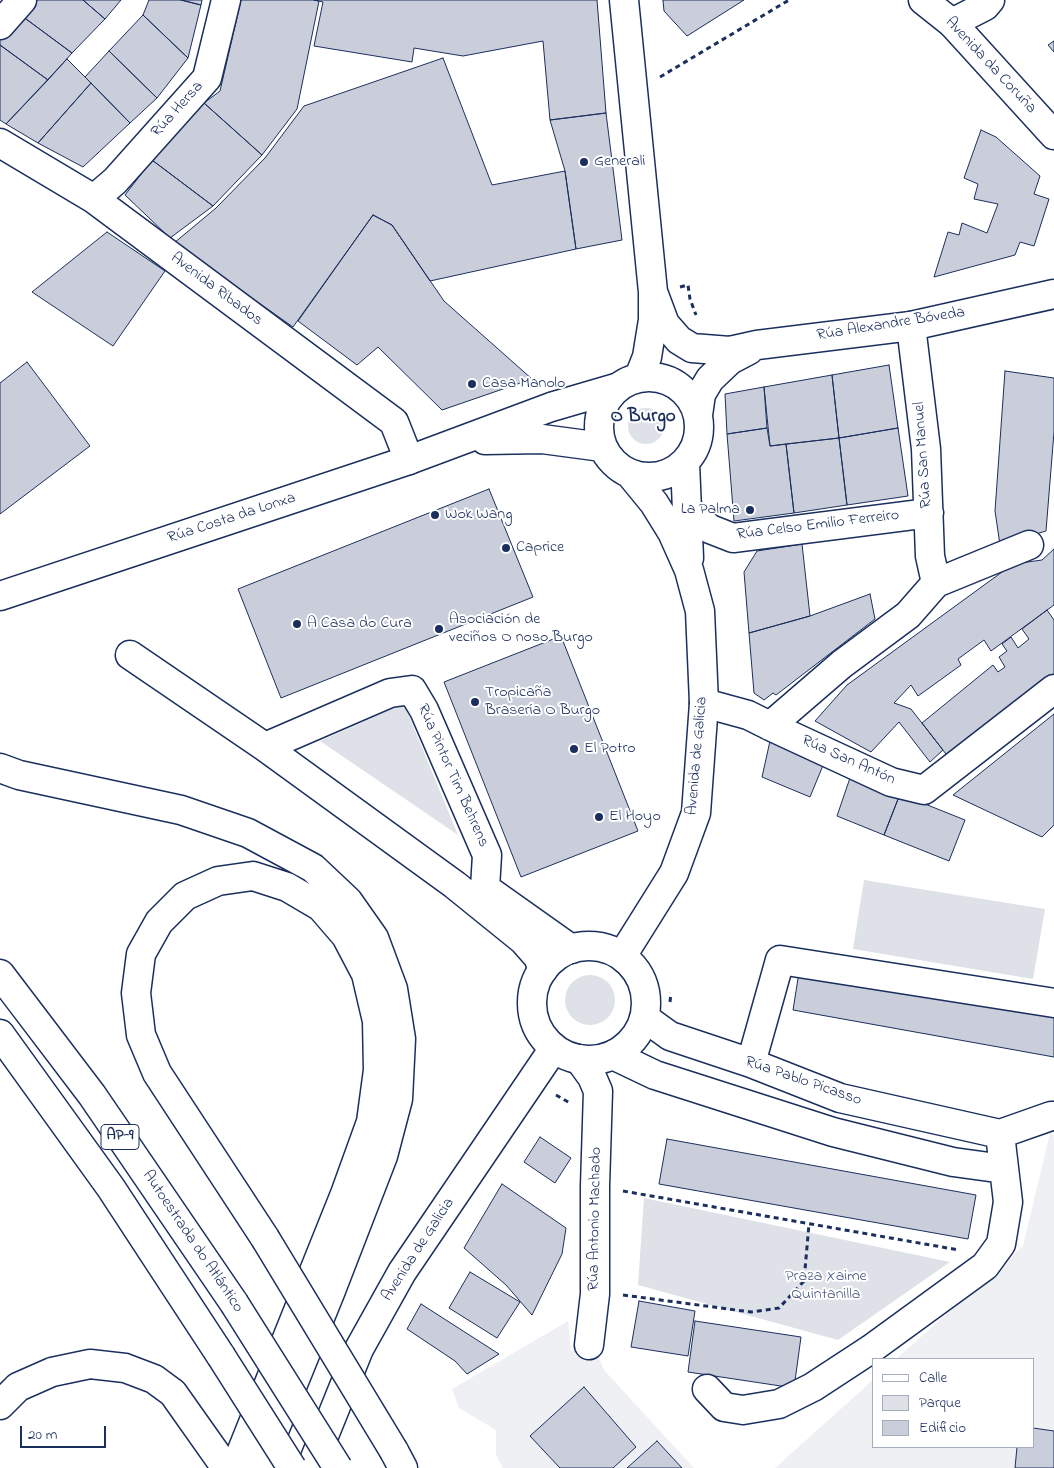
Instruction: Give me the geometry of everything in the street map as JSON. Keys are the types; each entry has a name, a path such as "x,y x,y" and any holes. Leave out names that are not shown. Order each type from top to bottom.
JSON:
{"main road":[{"path":"0,25 22,0"},
{"name":"Rúa Hersa","path":"94,199 115,181 207,78 226,0"},
{"path":"624,0 653,292 652,330 647,357 628,383 605,400 599,415 598,432 602,447 610,459 619,468 646,478 673,472 685,463 695,449 699,432 698,415 701,394 710,379 730,360 757,345"},
{"name":"Avenida da Coruña","path":"923,0 952,23 1054,135"},
{"path":"952,23 985,6 990,0"},
{"name":"Avenida Ribados","path":"0,143 94,199 394,422 409,460"},
{"name":"Rúa Alexandre Bóveda","path":"653,292 666,324 679,340 692,348 730,351 757,345 911,326 1054,294"},
{"name":"Rúa San Manuel","path":"911,326 926,449 930,556 936,583"},
{"path":"628,383 654,377 669,381 682,389 692,401 698,415"},
{"name":"Rúa Costa da Lonxa","path":"0,596 409,460 551,407 628,383"},
{"name":"Rúa Costa da Lonxa","path":"464,440 542,439 602,447"},
{"path":"685,463 689,570"},
{"path":"631,474 654,503 672,532 689,570"},
{"name":"Rúa Celso Emilio Ferreiro","path":"687,509 710,529 733,538 929,513"},
{"path":"770,726 842,664 908,615 936,583 1029,545"},
{"name":"Avenida de Galicia","path":"622,956 674,873 696,813 704,703 703,646 700,611 689,570"},
{"path":"130,655 265,746 455,885 523,940 538,957 543,970"},
{"name":"Rúa Pintor Tim Behrens","path":"265,746 390,693 412,690 424,710 487,855 485,888 571,949"},
{"name":"Rúa San Antón","path":"704,703 748,715 890,782 924,790 1054,690"},
{"path":"0,768 19,775 181,810 248,834 313,868 348,901 374,938 393,989 401,1039 398,1099 383,1156 259,1468"},
{"path":"235,1468 345,1194 371,1122 378,1070 377,1021 366,974 346,936 321,907 287,887 253,876 218,882 185,896 159,922 142,954 136,993 141,1035 157,1072 265,1238 399,1460"},
{"path":"598,1104 607,1077 619,1068 624,1060 625,1048 638,1034 645,1018 647,999 643,982 633,966 622,956 602,947 584,946 566,950 550,960 539,974 533,990 532,1008 536,1025 545,1040 559,1052 579,1059 624,1060 656,1075 833,1132 952,1162 1004,1169"},
{"path":"750,1063 780,960 1054,1003"},
{"name":"Autoestrada do Atlántico","path":"0,974 92,1095 234,1303 338,1468"},
{"name":"Rúa Pablo Picasso","path":"645,1018 670,1036 750,1063 840,1098 1000,1134"},
{"name":"AP-9","path":"0,1034 111,1188 292,1468"},
{"name":"Avenida de Galicia","path":"311,1468 358,1349 402,1272 554,1048"},
{"name":"Rúa Antonio Machado","path":"579,1059 592,1077 598,1104 595,1186 595,1294 589,1345"},
{"path":"707,1389 724,1407 743,1410 779,1404 814,1387 871,1349 985,1266 1000,1244 1008,1202 1000,1134 1054,1116"},
{"path":"0,1405 18,1387 52,1372 90,1364 125,1368 154,1379 173,1393 226,1468"}],"path":[{"path":"634,93 789,0"},
{"path":"531,1080 566,1101 598,1104"},
{"path":"595,1186 992,1256"},
{"path":"595,1294 634,1295 751,1312 779,1308 804,1281 809,1224"}],"shaded area":[{"path":"1050,1133 1054,1135 1054,1468 775,1468 872,1381 872,1448 1034,1448 1034,1358 897,1358 1023,1246"},
{"path":"568,1321 571,1350 598,1355 604,1370 694,1468 503,1468 496,1455 496,1430 459,1408 452,1389"}],"green space":[{"path":"646,408 658,414 664,426 658,438 646,444 634,438 628,426 634,414"},
{"path":"404,704 458,835 320,741"},
{"path":"864,880 1045,909 1033,979 853,949"},
{"path":"585,975 595,975 608,982 615,995 615,1005 608,1018 595,1025 585,1025 576,1021 569,1014 565,1005 565,995 569,986 576,979"},
{"name":"Praza Xaime Quintanilla","path":"644,1198 950,1262 838,1340 638,1285"}],"building":[{"path":"34,0 83,0 105,19 72,53 22,16"},
{"path":"83,0 121,0 105,19"},
{"path":"149,0 181,0 201,5 188,58 143,15"},
{"path":"181,0 202,0 201,5"},
{"path":"241,0 319,1 297,109 262,155 204,103 220,91"},
{"path":"314,0 597,0 606,113 550,120 543,41 463,56 414,48 412,62 314,46 323,2"},
{"path":"663,0 744,0 687,36 664,11"},
{"path":"143,15 188,58 157,98 109,51"},
{"path":"22,16 72,53 48,80 0,45 0,39"},
{"path":"1054,41 1054,52 1048,45"},
{"path":"0,45 48,80 6,124 0,120"},
{"path":"109,51 157,98 130,123 85,77"},
{"path":"443,58 492,185 565,171 576,249 430,281 392,225 373,215 293,327 174,243 216,208 265,158 304,106"},
{"path":"67,59 91,83 38,143 6,124"},
{"path":"91,83 130,123 83,167 38,143"},
{"path":"204,103 262,155 213,206 152,160"},
{"path":"606,113 622,240 576,249 565,171 550,120"},
{"path":"981,130 996,137 1040,176 1034,194 1049,199 1034,246 1020,242 1015,255 934,277 948,232 959,235 962,223 987,233 998,204 974,199 978,184 964,178"},
{"path":"152,160 213,206 170,238 125,195"},
{"path":"373,215 392,225 444,301 532,379 442,410 378,347 357,365 298,321"},
{"path":"107,232 165,271 113,346 32,292"},
{"path":"27,362 90,446 0,514 0,383"},
{"path":"889,365 898,428 839,438 832,375"},
{"path":"1005,371 1054,378 1054,432 1046,531 1000,545 995,511"},
{"path":"832,375 839,438 770,446 764,387"},
{"path":"764,387 767,428 727,434 725,394"},
{"path":"767,428 770,446 786,444 794,513 734,521 727,434"},
{"path":"898,428 908,496 847,505 839,438"},
{"path":"839,438 847,505 794,513 786,444"},
{"path":"489,489 533,597 281,698 238,589"},
{"path":"802,544 810,616 749,633 744,572 757,551"},
{"path":"1054,549 1054,605 991,651 984,640 958,659 961,665 918,696 911,685 894,703 911,709 943,750 930,762 899,722 871,752 815,721 847,685 1013,564 1042,560"},
{"path":"870,594 875,619 776,695 773,693 764,700 754,693 749,633 810,616"},
{"path":"1047,610 1054,620 1054,676 949,758 922,723 993,665 998,672 1005,667 999,657 1007,651 1002,644 1011,637 1018,648 1029,639 1022,629"},
{"path":"561,636 638,831 521,877 444,682"},
{"path":"1054,714 1054,825 1042,837 953,795"},
{"path":"770,741 824,763 810,797 762,777"},
{"path":"851,775 900,794 884,835 837,816"},
{"path":"900,794 965,820 949,861 884,835"},
{"path":"800,966 1054,1012 1054,1057 793,1010"},
{"path":"540,1137 571,1158 555,1183 524,1162"},
{"path":"667,1139 976,1195 968,1239 659,1184"},
{"path":"502,1184 566,1228 562,1254 532,1315 506,1285 464,1248"},
{"path":"470,1272 520,1302 497,1338 449,1308"},
{"path":"639,1301 695,1311 688,1356 631,1347"},
{"path":"421,1304 499,1354 467,1374 455,1361 407,1329"},
{"path":"695,1321 801,1337 794,1388 688,1372"},
{"path":"584,1387 636,1447 613,1468 560,1468 530,1436"},
{"path":"1034,1428 1054,1431 1054,1468 1015,1468 1017,1448 1034,1448"},
{"path":"657,1441 682,1468 627,1468"}],"place":[{"name":"Generali","path":"584,162"},
{"name":"Casa Manolo","path":"472,384"},
{"name":"La Palma","path":"750,510"},
{"name":"Wok Wang","path":"435,515"},
{"name":"Caprice","path":"506,548"},
{"name":"A Casa do Cura","path":"297,624"},
{"name":"Asociación de veciños O noso Burgo","path":"439,629"},
{"name":"Tropicaña Brasería O Burgo","path":"475,702"},
{"name":"El Potro","path":"574,749"},
{"name":"El Hoyo","path":"599,817"}],"district":[{"name":"O Burgo","path":"643,418"}]}
